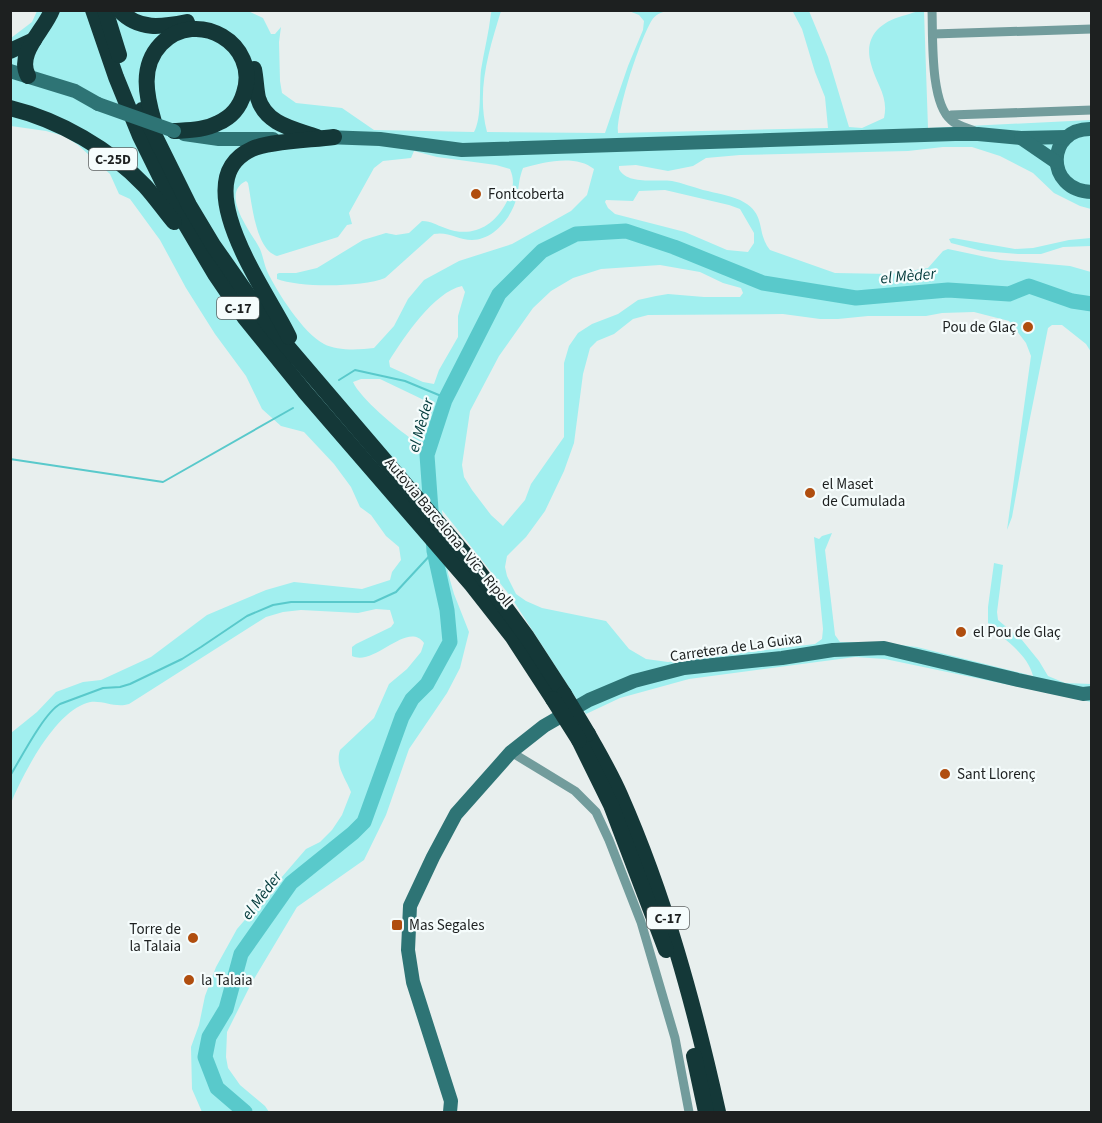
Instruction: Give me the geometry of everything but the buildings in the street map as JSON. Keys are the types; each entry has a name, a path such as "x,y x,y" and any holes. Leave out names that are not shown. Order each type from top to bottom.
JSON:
{"highway":[{"path":"28,76 24,67 24,59 52,10"},
{"name":"Autovia Barcelona - Vic - Ripoll","path":"93,10 116,77 140,136 193,240 245,318 305,392 472,585 559,697"},
{"name":"Autovia Barcelona - Vic - Ripoll","path":"105,10 121,60 149,128 189,205 213,245 269,325 474,565 527,637 559,697 619,793 652,872 670,924 718,1113"},
{"path":"119,10 131,21 150,26 197,21 212,22 227,29 249,52 254,66 258,98 268,115 284,126 326,137"},
{"path":"155,137 157,131 148,102 146,83 153,55 166,40 180,32 197,29 219,33 232,43 243,58 247,80 243,98 234,112 218,124 193,130 174,131"},
{"path":"10,51 35,40"},
{"name":"C-25D","path":"10,108 58,125 113,158 145,185 187,239 193,240"},
{"path":"299,359 286,331 249,267 235,232 227,202 228,178 233,165 250,150 326,137"},
{"name":"Autovia Barcelona - Vic - Ripoll","path":"583,737 660,931 687,1028 706,1113"}],"street":[{"path":"932,10 937,97 944,114 952,122 978,134"},
{"path":"933,34 1092,29"},
{"path":"10,71 75,91 95,104"},
{"path":"10,79 95,104 174,131 219,139 326,137 380,140 462,150 978,134 1021,138 1067,137"},
{"path":"951,115 1092,110"},
{"path":"1092,129 1078,130 1067,137 1060,145 1056,162 1060,175 1067,184 1079,191 1092,192"},
{"path":"1021,138 1056,162"},
{"name":"Carretera de La Guixa","path":"450,1113 452,1101 408,962 410,906 456,814 511,752 544,726 589,700 634,681 684,668 782,658 832,650 884,648 1018,680 1083,694 1092,693"},
{"path":"511,752 575,791 596,812 641,922 675,1038 689,1113"}],"shaded area":[{"path":"792,10 809,11 828,57 849,127 862,128 884,118 885,103 869,54 876,31 889,21 924,11 928,128 1091,120 1091,209 1054,193 1033,173 1000,156 972,147 740,155 706,158 693,166 668,171 636,165 619,166 623,174 635,179 672,181 740,200 749,205 758,217 770,250 835,273 891,274 928,268 943,251 948,249 1000,260 1070,266 1091,272 1091,352 1086,344 1062,325 1052,325 1048,328 1012,517 1007,530 1031,356 1026,343 1009,321 974,312 838,319 783,314 648,315 633,319 614,334 597,341 590,348 583,374 574,443 564,471 545,511 526,537 507,556 505,567 507,576 516,594 526,601 542,608 606,621 629,649 646,659 668,662 815,644 822,639 823,629 814,537 819,539 832,533 825,550 835,635 840,642 884,643 917,647 1033,676 1026,660 988,623 994,563 1003,565 998,620 1022,640 1048,676 1065,683 1091,684 1091,702 885,659 855,657 689,679 620,698 586,714 511,597 442,510 448,573 469,632 460,668 447,693 409,749 386,815 364,860 297,907 251,984 227,1032 228,1068 240,1085 269,1112 202,1112 192,1089 191,1047 199,1025 205,996 216,967 237,929 306,849 320,842 342,815 351,792 341,771 340,750 374,718 389,684 407,669 421,652 424,643 417,637 409,637 371,655 361,658 352,656 352,647 356,644 391,627 394,623 390,610 376,609 358,613 301,610 266,617 129,704 90,702 72,711 61,720 40,747 11,803 11,733 37,712 56,692 83,682 101,680 151,657 207,615 266,590 294,582 362,589 390,580 392,572 401,560 399,547 386,536 371,515 360,507 351,487 334,464 304,432 281,426 262,409 246,376 215,334 160,240 130,199 119,194 110,174 78,145 64,136 11,126 11,38 32,22 37,11 248,11 263,18 271,34 275,34 281,27 279,42 282,93 296,103 342,108 374,130 474,132 478,119 481,70 491,13 501,11 488,56 483,86 487,132 605,133 643,30 644,21 639,15 629,11 667,11 653,18 641,43 625,93 618,133 828,128 825,97 802,29","holes":["414,151 510,169 513,179 511,192 500,213 480,229 454,231 422,221 409,233 396,235 386,233 363,240 317,268 296,273 279,273 277,279 300,284 331,285 362,283 385,278 434,234 472,240 488,236 495,231 507,219 515,204 523,168 550,162 569,161 587,164 594,169 587,195 571,211 512,244 459,261 424,280 408,299 394,326 374,348 342,349 324,344 299,322 271,280 260,249 236,204 239,187 246,181 248,183 259,235 270,252 277,256 338,237 347,225 352,224 349,213 374,168 383,161 411,158","665,190 740,209 754,233 754,243 748,252 727,250 685,232 615,214 605,202 606,200 633,201 639,191","660,265 700,272 723,283 741,288 743,293 740,297 668,294 638,300 618,314 592,324 578,333 569,346 564,363 564,437 531,484 525,500 503,526 491,515 464,477 462,465 470,411 499,356 533,308 551,291 573,278 601,269","462,286 465,292 458,316 458,337 439,370 434,384 423,382 390,367 389,361 411,328 431,306 451,290","361,379 380,379 426,401 412,439 380,413 353,382"]},
{"path":"1091,238 1091,246 1063,247 1041,254 1018,254 982,251 951,243 949,239 1015,249"}],"waterway":[{"name":"el Mèder","path":"245,1112 217,1088 205,1057 209,1037 226,1009 241,954 291,883 364,822 402,717 412,699 427,684 450,642 447,610 434,551 427,455 445,400 499,294 542,251 576,234 626,231 674,247 763,283 856,298 948,290 1009,294 1029,286 1072,301 1092,304"},
{"path":"339,380 355,370 405,381 446,398"},
{"path":"10,459 163,482 293,408"},
{"path":"10,776 40,726 60,704 103,688 130,684 182,659 247,616 273,605 291,602 374,602 396,592 434,551"}],"place":[{"name":"Fontcoberta","path":"476,194"},
{"name":"Pou de Glaç","path":"1028,327"},
{"name":"el Maset de Cumulada","path":"810,493"},
{"name":"el Pou de Glaç","path":"961,632"},
{"name":"Sant Llorenç","path":"945,774"},
{"name":"Mas Segales","path":"397,925"},
{"name":"Torre de la Talaia","path":"193,938"},
{"name":"la Talaia","path":"189,980"}]}
